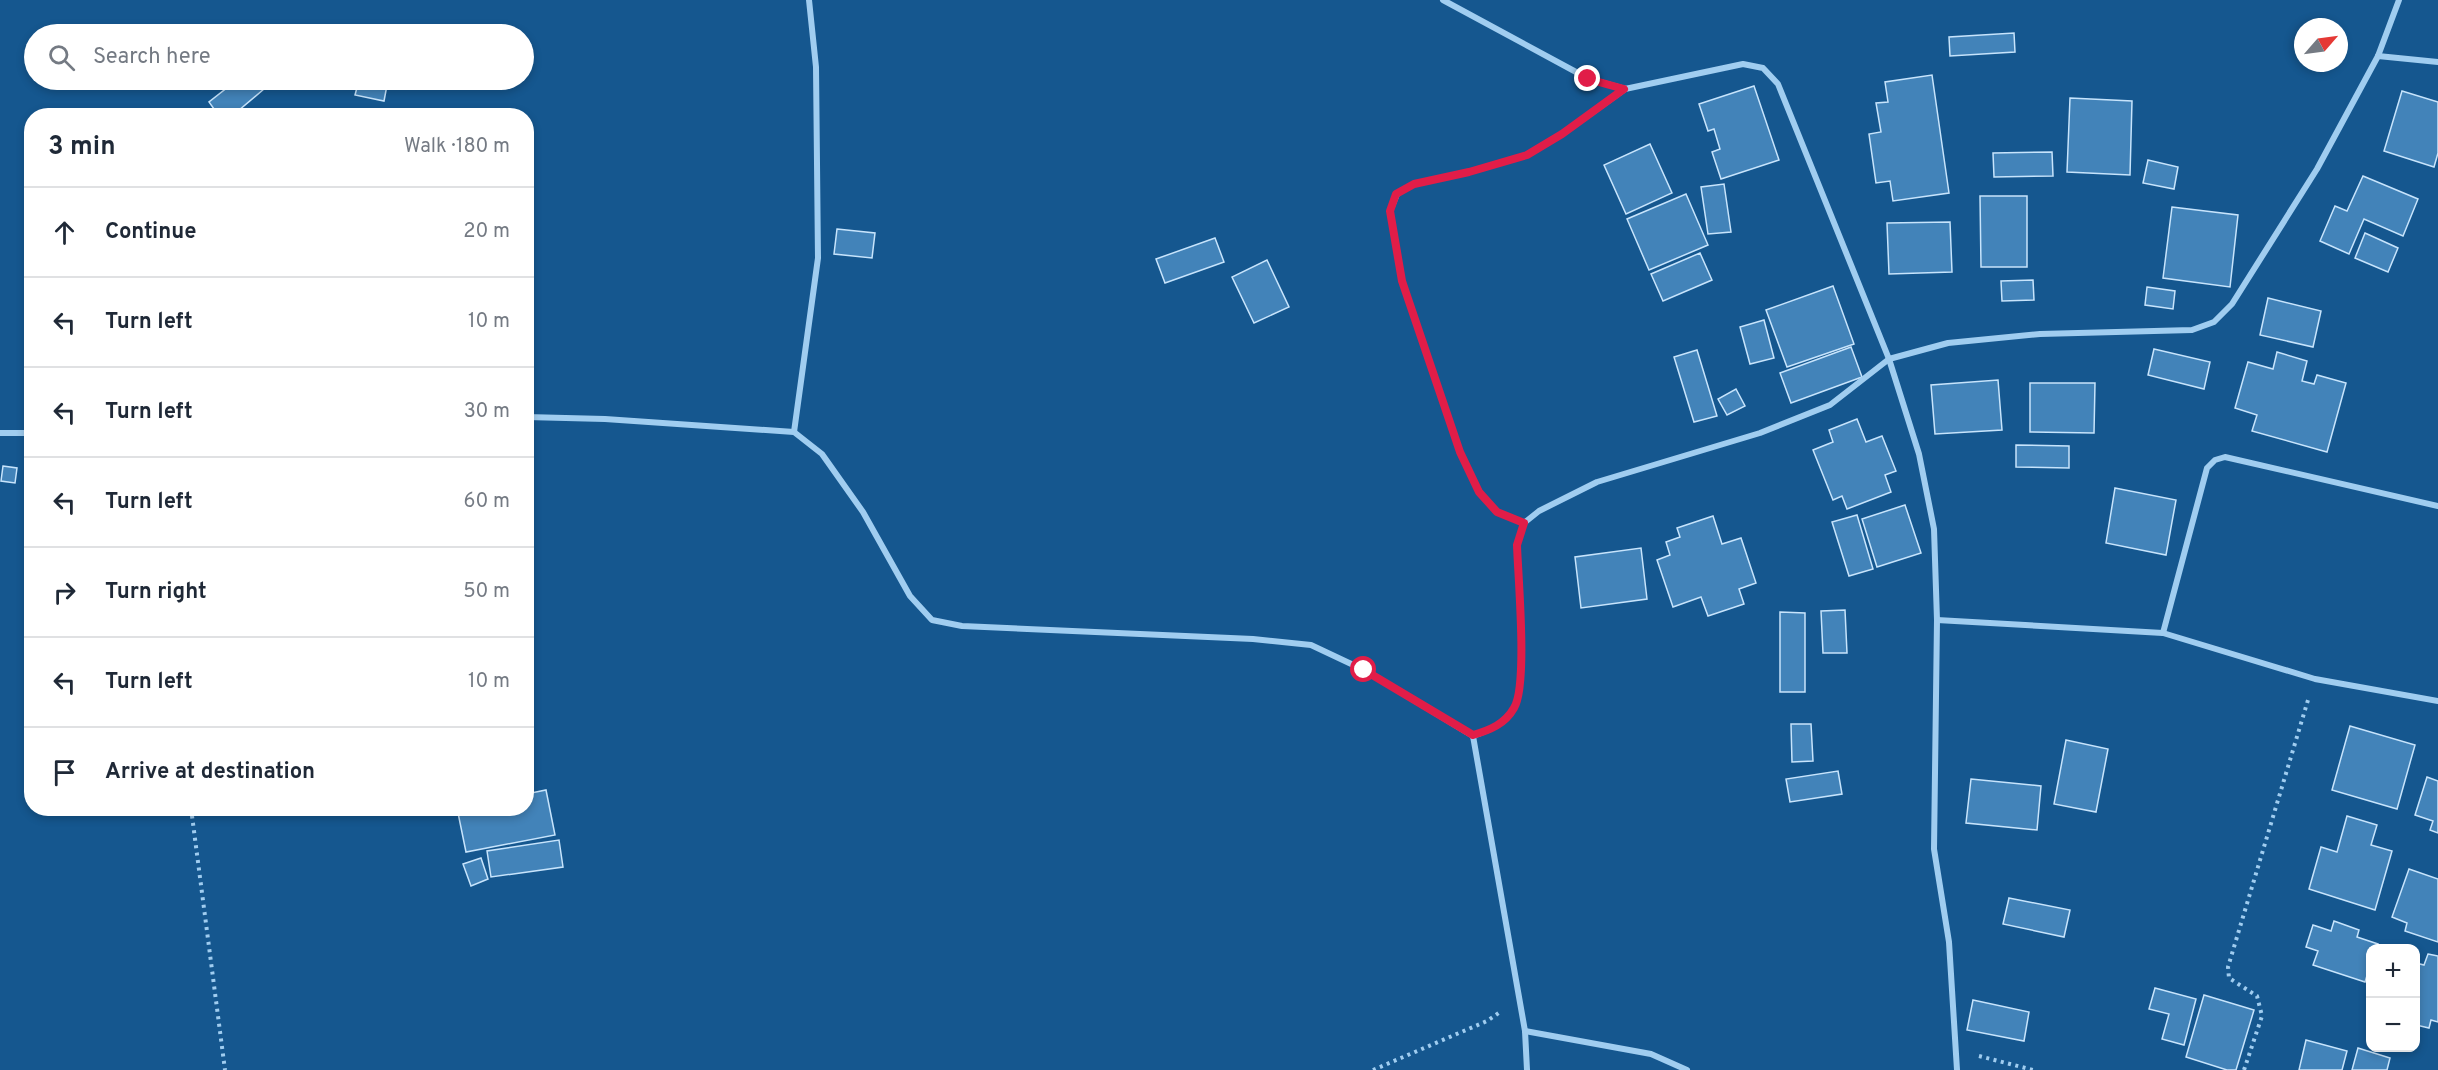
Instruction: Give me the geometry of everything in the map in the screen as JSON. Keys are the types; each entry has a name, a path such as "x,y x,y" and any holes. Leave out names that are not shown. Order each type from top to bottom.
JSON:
{"street":[{"path":"794,432 818,258 816,67 809,0"},
{"path":"1443,0 1588,79 1624,89"},
{"path":"534,417 605,419 794,432 822,454 863,512 910,596 932,620 962,626 1253,639 1311,645 1364,670 1473,735 1496,728 1515,708 1522,683 1517,545 1524,523 1539,511 1597,482 1760,433 1830,405 1889,359 1948,343 2040,334 2192,330 2214,321 2232,304 2317,169 2378,56 2399,0"},
{"path":"2378,56 2438,62"},
{"path":"1524,523 1497,512 1479,492 1460,452 1402,281 1390,211 1396,194 1414,184 1469,172 1527,155 1562,134 1624,89 1743,64 1763,68 1778,84 1889,359 1919,454 1934,529 1937,620 1934,849 1949,942 1957,1070"},
{"path":"0,433 24,433"},
{"path":"2163,633 2207,468 2215,460 2225,457 2438,507"},
{"path":"1937,620 2163,633 2314,679 2438,701"},
{"path":"1473,735 1525,1031 1527,1070"},
{"path":"1525,1031 1651,1054 1687,1070"}],"path":[{"path":"2244,1070 2262,1016 2257,996 2229,978 2228,967 2314,679"},
{"path":"192,816 225,1070"},
{"path":"1373,1070 1487,1021 1519,998"},
{"path":"1956,1050 2033,1070"}],"building":[{"path":"2014,33 2015,52 1950,56 1949,37"},
{"path":"1932,75 1949,193 1893,201 1890,181 1876,183 1869,134 1881,132 1876,103 1888,102 1885,82"},
{"path":"1754,86 1779,160 1721,179 1712,152 1720,149 1714,129 1708,131 1699,104"},
{"path":"224,90 263,90 241,108 213,108 209,102"},
{"path":"356,90 386,90 384,101 355,95"},
{"path":"2402,91 2438,102 2438,153 2434,167 2384,151"},
{"path":"2070,98 2132,101 2130,175 2067,172"},
{"path":"1650,144 1672,193 1626,214 1604,165"},
{"path":"2052,152 2053,176 1994,177 1993,153"},
{"path":"2148,160 2178,167 2174,189 2143,183"},
{"path":"2363,176 2418,199 2403,236 2364,219 2349,254 2320,241 2335,206 2347,211"},
{"path":"1724,184 1731,232 1708,234 1701,187"},
{"path":"1686,194 1708,245 1649,270 1627,219"},
{"path":"1980,196 2027,196 2027,267 1981,267"},
{"path":"2172,207 2238,215 2230,287 2163,278"},
{"path":"1950,222 1952,272 1889,274 1887,223"},
{"path":"837,229 875,233 872,258 834,254"},
{"path":"2365,233 2398,248 2388,272 2355,258"},
{"path":"1215,238 1224,262 1165,283 1156,259"},
{"path":"1700,253 1712,280 1663,301 1651,274"},
{"path":"1267,260 1289,307 1254,323 1232,277"},
{"path":"2033,280 2034,300 2002,301 2001,281"},
{"path":"1833,286 1854,344 1787,367 1766,310"},
{"path":"2147,287 2175,291 2173,309 2145,305"},
{"path":"2268,298 2321,311 2313,347 2260,335"},
{"path":"1764,320 1774,358 1750,364 1740,327"},
{"path":"1851,347 1862,377 1791,403 1780,373"},
{"path":"2154,349 2210,362 2204,389 2148,375"},
{"path":"1697,350 1717,416 1694,422 1674,357"},
{"path":"2277,352 2307,361 2302,381 2314,384 2317,375 2346,383 2327,452 2252,431 2257,415 2235,408 2248,362 2273,369"},
{"path":"1998,380 2002,430 1935,434 1931,385"},
{"path":"2030,383 2095,383 2094,433 2030,432"},
{"path":"1736,389 1745,406 1727,415 1718,399"},
{"path":"1857,419 1866,442 1882,436 1896,471 1885,475 1891,492 1847,509 1842,496 1833,500 1813,450 1833,442 1829,430"},
{"path":"2016,445 2069,446 2069,468 2016,467"},
{"path":"3,466 17,468 15,483 1,481"},
{"path":"2115,488 2176,500 2166,555 2106,543"},
{"path":"1905,505 1921,553 1877,567 1862,519"},
{"path":"1857,515 1873,569 1849,576 1832,522"},
{"path":"1713,516 1722,544 1741,538 1756,583 1739,589 1744,604 1708,616 1701,597 1673,607 1657,560 1670,555 1666,542 1680,537 1677,528"},
{"path":"1641,548 1647,599 1581,608 1575,557"},
{"path":"1845,610 1847,653 1823,653 1821,611"},
{"path":"1780,612 1805,613 1805,692 1780,692"},
{"path":"1791,724 1811,724 1813,761 1792,762"},
{"path":"2350,726 2415,745 2397,809 2332,790"},
{"path":"2066,740 2108,749 2096,812 2054,804"},
{"path":"1838,771 1842,794 1790,802 1786,779"},
{"path":"2427,777 2438,781 2438,833 2430,830 2433,821 2415,815"},
{"path":"1971,779 2041,786 2037,830 1966,823"},
{"path":"546,790 555,835 466,852 459,816 534,816 534,792"},
{"path":"2347,816 2377,825 2371,845 2392,851 2375,910 2309,889 2321,847 2337,852"},
{"path":"559,840 563,867 491,877 487,851"},
{"path":"481,858 488,879 471,886 463,864"},
{"path":"2409,869 2438,879 2438,942 2405,931 2407,923 2392,917"},
{"path":"2009,898 2070,910 2064,937 2003,924"},
{"path":"2334,921 2359,930 2357,937 2378,944 2366,944 2365,982 2313,965 2318,951 2306,947 2313,925 2331,931"},
{"path":"2428,954 2438,956 2438,1022 2431,1020 2429,1028 2420,1026 2420,964 2424,965"},
{"path":"2155,988 2196,999 2184,1045 2162,1039 2169,1014 2149,1009"},
{"path":"2204,995 2254,1010 2236,1070 2227,1070 2186,1057"},
{"path":"1973,1000 2029,1012 2024,1041 1967,1030"},
{"path":"2306,1040 2347,1051 2342,1070 2299,1070"},
{"path":"2358,1048 2390,1058 2387,1070 2352,1070"}],"route":[{"path":"1364,670 1473,735 1496,728 1515,708 1522,683 1517,545 1524,523 1497,512 1479,492 1460,452 1402,281 1390,211 1396,194 1414,184 1469,172 1527,155 1562,134 1624,89 1588,79"}]}
